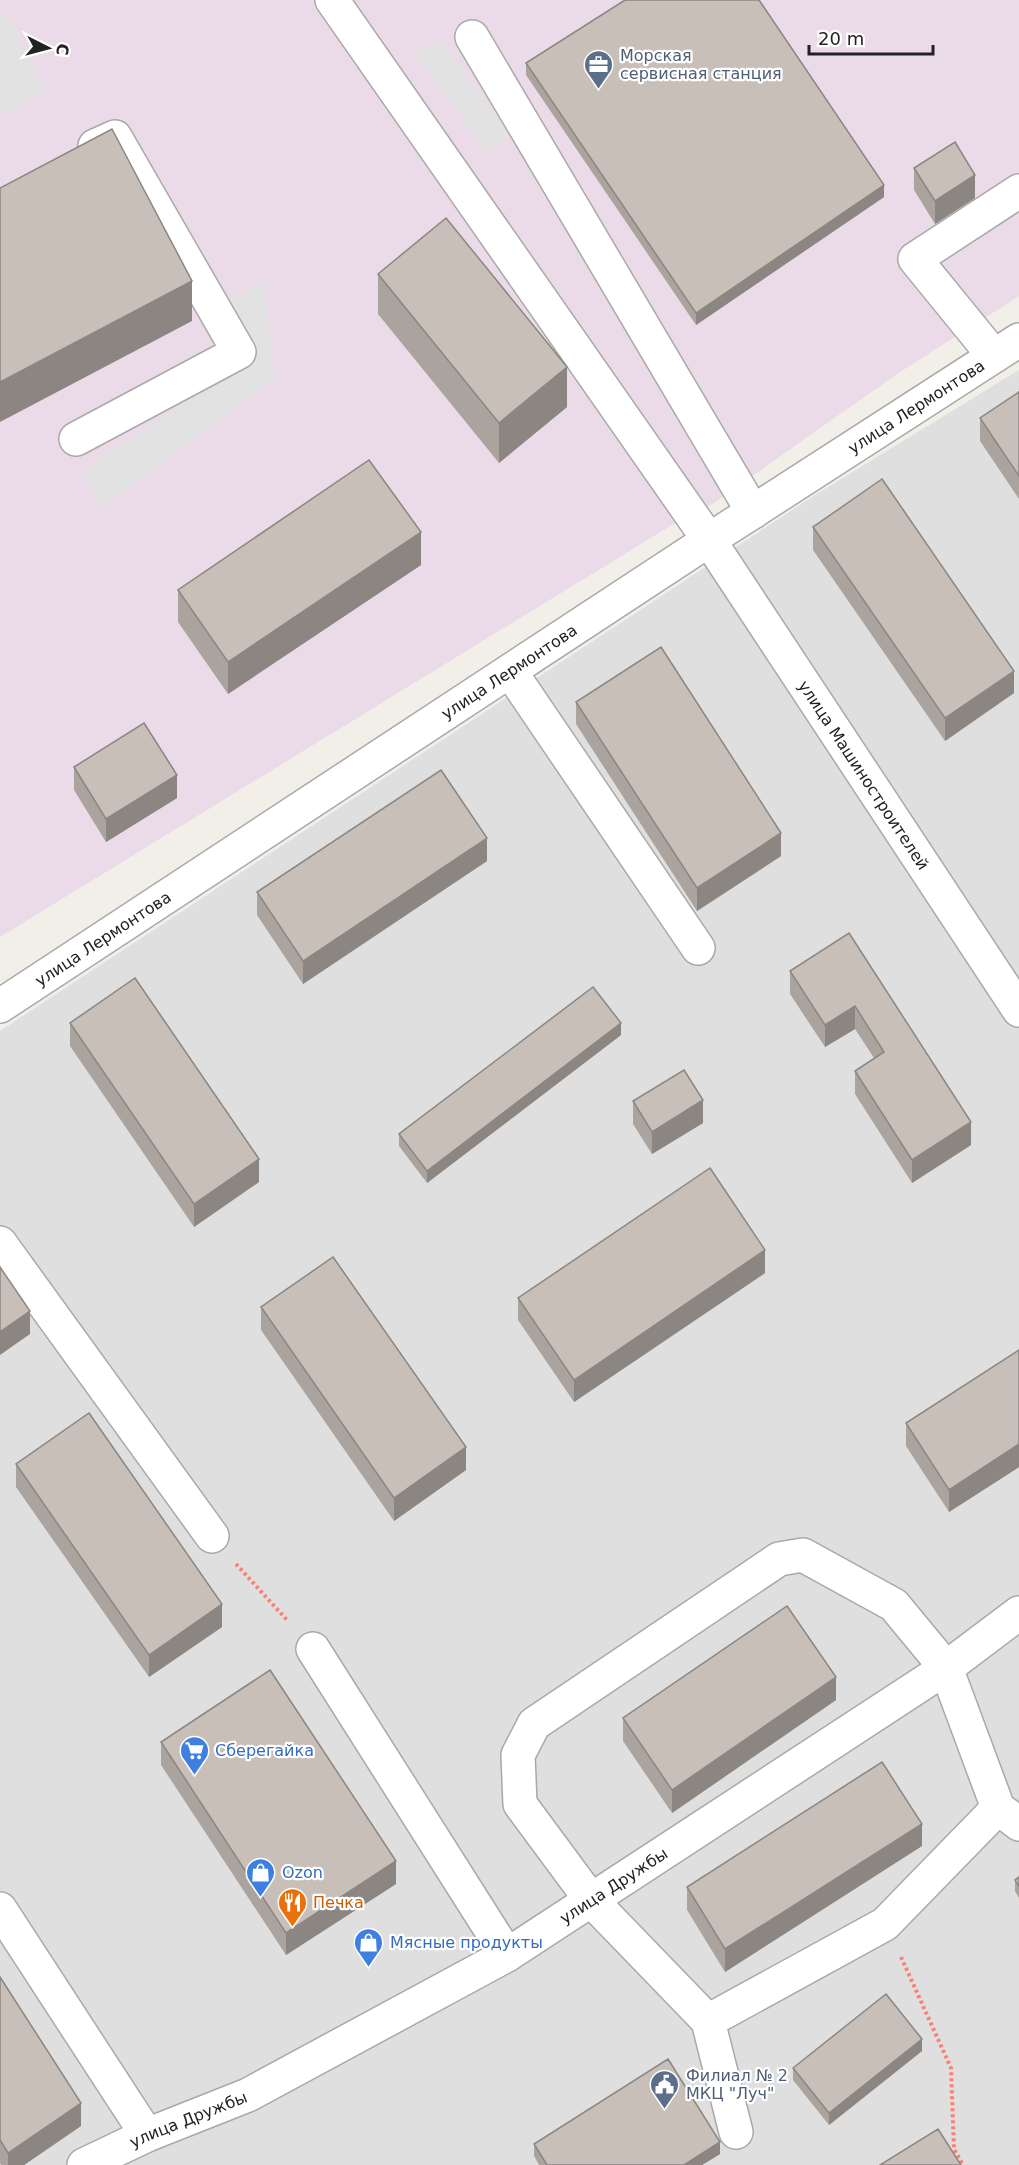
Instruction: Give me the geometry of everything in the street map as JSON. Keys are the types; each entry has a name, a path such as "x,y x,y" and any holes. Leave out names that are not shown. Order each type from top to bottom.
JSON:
{"street":[{"name":"улица Машиностроителей","path":"332,0 709,540 1019,1010"},
{"path":"472,37 753,512"},
{"path":"73,156 115,137 239,352 76,439"},
{"path":"1007,348 915,259 1019,191"},
{"name":"улица Лермонтова","path":"0,1006 709,540 1007,348"},
{"path":"510,671 698,948"},
{"path":"0,1243 212,1536"},
{"path":"708,2021 885,1924 1008,1816 946,1668 894,1605 803,1555 779,1559 534,1724 518,1755 520,1804 591,1900 708,2021 736,2132"},
{"name":"улица Дружбы","path":"86,2165 147,2135 248,2095 507,1956 946,1668 1019,1613"},
{"path":"313,1648 507,1956"},
{"path":"0,1909 147,2135"}],"path":[{"path":"212,1536 313,1648"},
{"path":"885,1924 951,2068 954,2149 963,2165"}],"shaded area":[{"path":"0,0 1019,0 1019,296 900,372 711,505 690,514 0,937"},
{"path":"0,11 12,20 45,89 0,116"},
{"path":"441,41 511,136 488,154 414,51"},
{"path":"264,281 275,378 103,507 81,472 222,377 231,300"},
{"path":"1019,370 1019,2165 0,2165 0,1031 815,495"}],"building":[{"path":"625,0 759,0 884,185 696,313 526,63"},
{"path":"112,129 192,281 0,382 0,188"},
{"path":"955,142 975,175 935,201 914,168"},
{"path":"446,218 567,367 499,423 378,274"},
{"path":"1019,392 1019,476 980,418"},
{"path":"369,460 421,532 228,662 178,590"},
{"path":"882,479 1014,671 945,718 813,527"},
{"path":"661,647 781,833 697,888 576,702"},
{"path":"144,723 177,775 106,819 74,767"},
{"path":"441,770 487,838 303,961 257,892"},
{"path":"849,933 971,1122 912,1160 855,1071 884,1052 855,1006 825,1025 790,971"},
{"path":"135,978 259,1159 194,1204 70,1023"},
{"path":"593,987 621,1023 427,1171 399,1134"},
{"path":"684,1070 703,1100 652,1132 633,1101"},
{"path":"710,1168 765,1250 574,1380 518,1298"},
{"path":"333,1257 466,1447 394,1498 261,1307"},
{"path":"0,1267 30,1311 0,1332"},
{"path":"1019,1350 1019,1444 949,1490 906,1423"},
{"path":"89,1413 222,1604 149,1655 16,1464"},
{"path":"787,1606 836,1677 672,1790 623,1718"},
{"path":"270,1670 396,1861 286,1933 161,1742"},
{"path":"882,1762 922,1824 725,1949 687,1887"},
{"path":"0,1977 81,2103 8,2153 0,2140"},
{"path":"886,1994 922,2039 829,2113 793,2068"},
{"path":"668,2059 720,2142 684,2165 547,2165 534,2144"},
{"path":"938,2129 961,2165 880,2165"}],"place":[{"name":"Морская сервисная станция","path":"599,90"},
{"name":"Сберегайка","path":"194,1776"},
{"name":"Ozon","path":"261,1898"},
{"name":"Печка","path":"292,1928"},
{"name":"Мясные продукты","path":"369,1968"},
{"name":"Филиал № 2 МКЦ \"Луч\"","path":"665,2110"}]}
